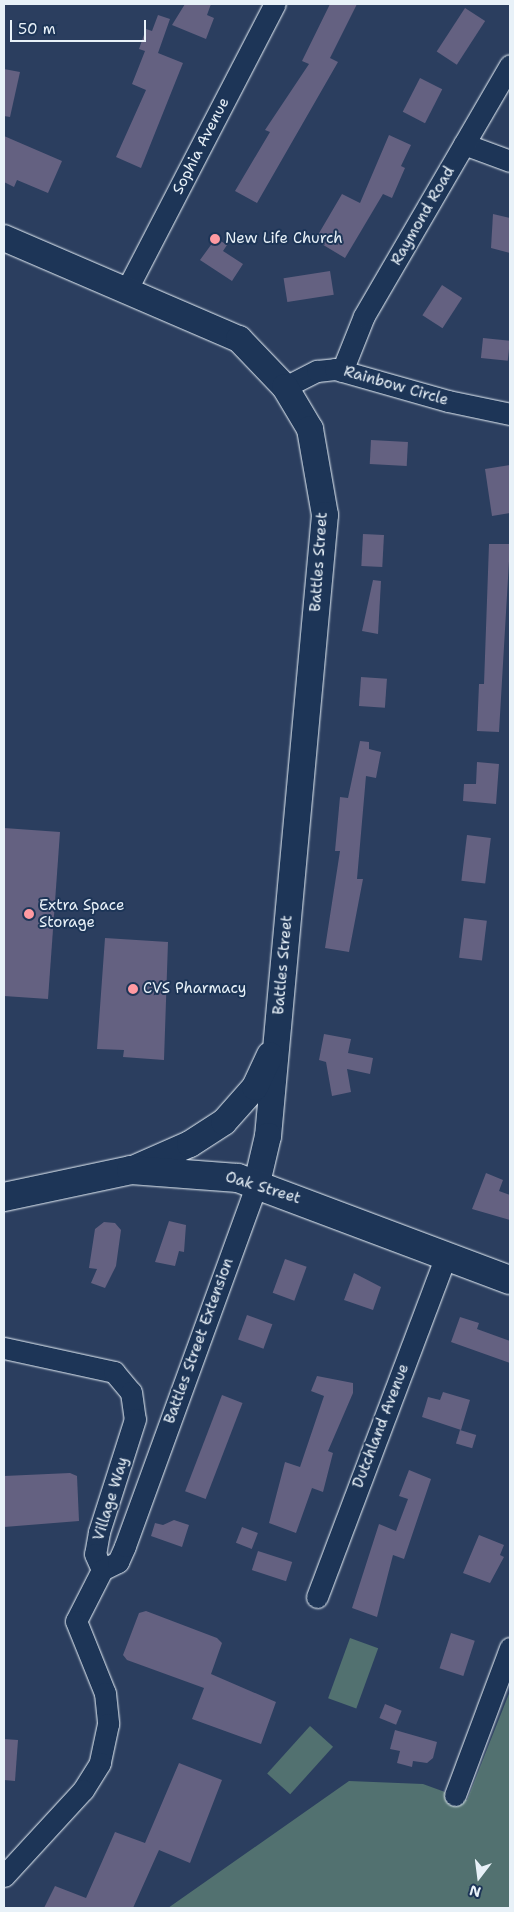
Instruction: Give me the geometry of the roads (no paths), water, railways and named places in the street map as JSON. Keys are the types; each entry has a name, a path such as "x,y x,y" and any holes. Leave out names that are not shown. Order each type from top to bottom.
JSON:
{"main road":[{"name":"Oak Street","path":"4,1197 131,1170 204,1172 257,1183 510,1280"}],"street":[{"name":"Sophia Avenue","path":"128,288 275,4"},
{"name":"Raymond Road","path":"342,371 364,316 510,65"},
{"path":"464,144 510,161"},
{"name":"Battles Street","path":"4,238 128,288 239,339 285,387 310,429 325,515 267,1142 257,1183"},
{"name":"Rainbow Circle","path":"285,387 317,371 342,371 448,401 510,414"},
{"name":"Battles Street","path":"131,1170 190,1144 224,1122 255,1086 277,1036"},
{"name":"Battles Street Extension","path":"102,1570 118,1562 257,1183"},
{"name":"Dutchland Avenue","path":"317,1597 446,1255"},
{"name":"Village Way","path":"4,1348 100,1366 125,1380 131,1392 135,1418 98,1532 95,1554 102,1570"},
{"path":"4,1876 83,1790 100,1763 108,1724 105,1693 76,1621 102,1570"},
{"path":"454,1795 510,1648"}],"place":[{"name":"New Life Church","path":"215,239"},
{"name":"Extra Space Storage","path":"29,914"},
{"name":"CVS Pharmacy","path":"133,989"}]}
